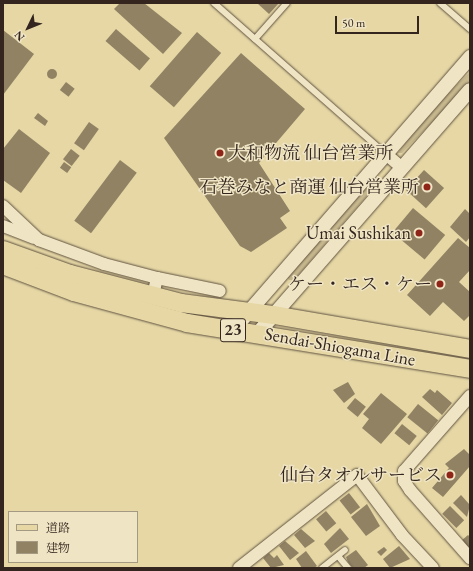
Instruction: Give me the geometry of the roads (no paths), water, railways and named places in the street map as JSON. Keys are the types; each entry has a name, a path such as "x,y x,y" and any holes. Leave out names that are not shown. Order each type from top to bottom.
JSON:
{"main road":[{"name":"Sendai-Shiogama Line","path":"3,250 70,274 152,296 274,315 470,349"},
{"name":"Sendai-Shiogama Line","path":"3,265 129,309 187,323 258,333 470,369"}],"street":[{"path":"233,330 470,56"},
{"path":"258,333 470,90"},
{"path":"386,154 402,168"},
{"path":"3,206 39,240"},
{"path":"3,226 104,264 157,278 220,291"},
{"path":"152,296 157,278"},
{"path":"470,396 404,471 404,481 410,490 470,558"},
{"path":"239,568 357,475 402,535 433,568"}],"lane":[{"path":"214,3 386,154"},
{"path":"255,39 288,3"},
{"path":"440,3 470,29"},
{"path":"322,568 345,550"},
{"path":"338,556 348,568"}],"place":[{"name":"大和物流 仙台営業所","path":"220,153"},
{"name":"石巻みなと商運 仙台営業所","path":"427,187"},
{"name":"Umai Sushikan","path":"419,233"},
{"name":"ケー・エス・ケー","path":"440,284"},
{"name":"仙台タオルサービス","path":"450,475"}]}
